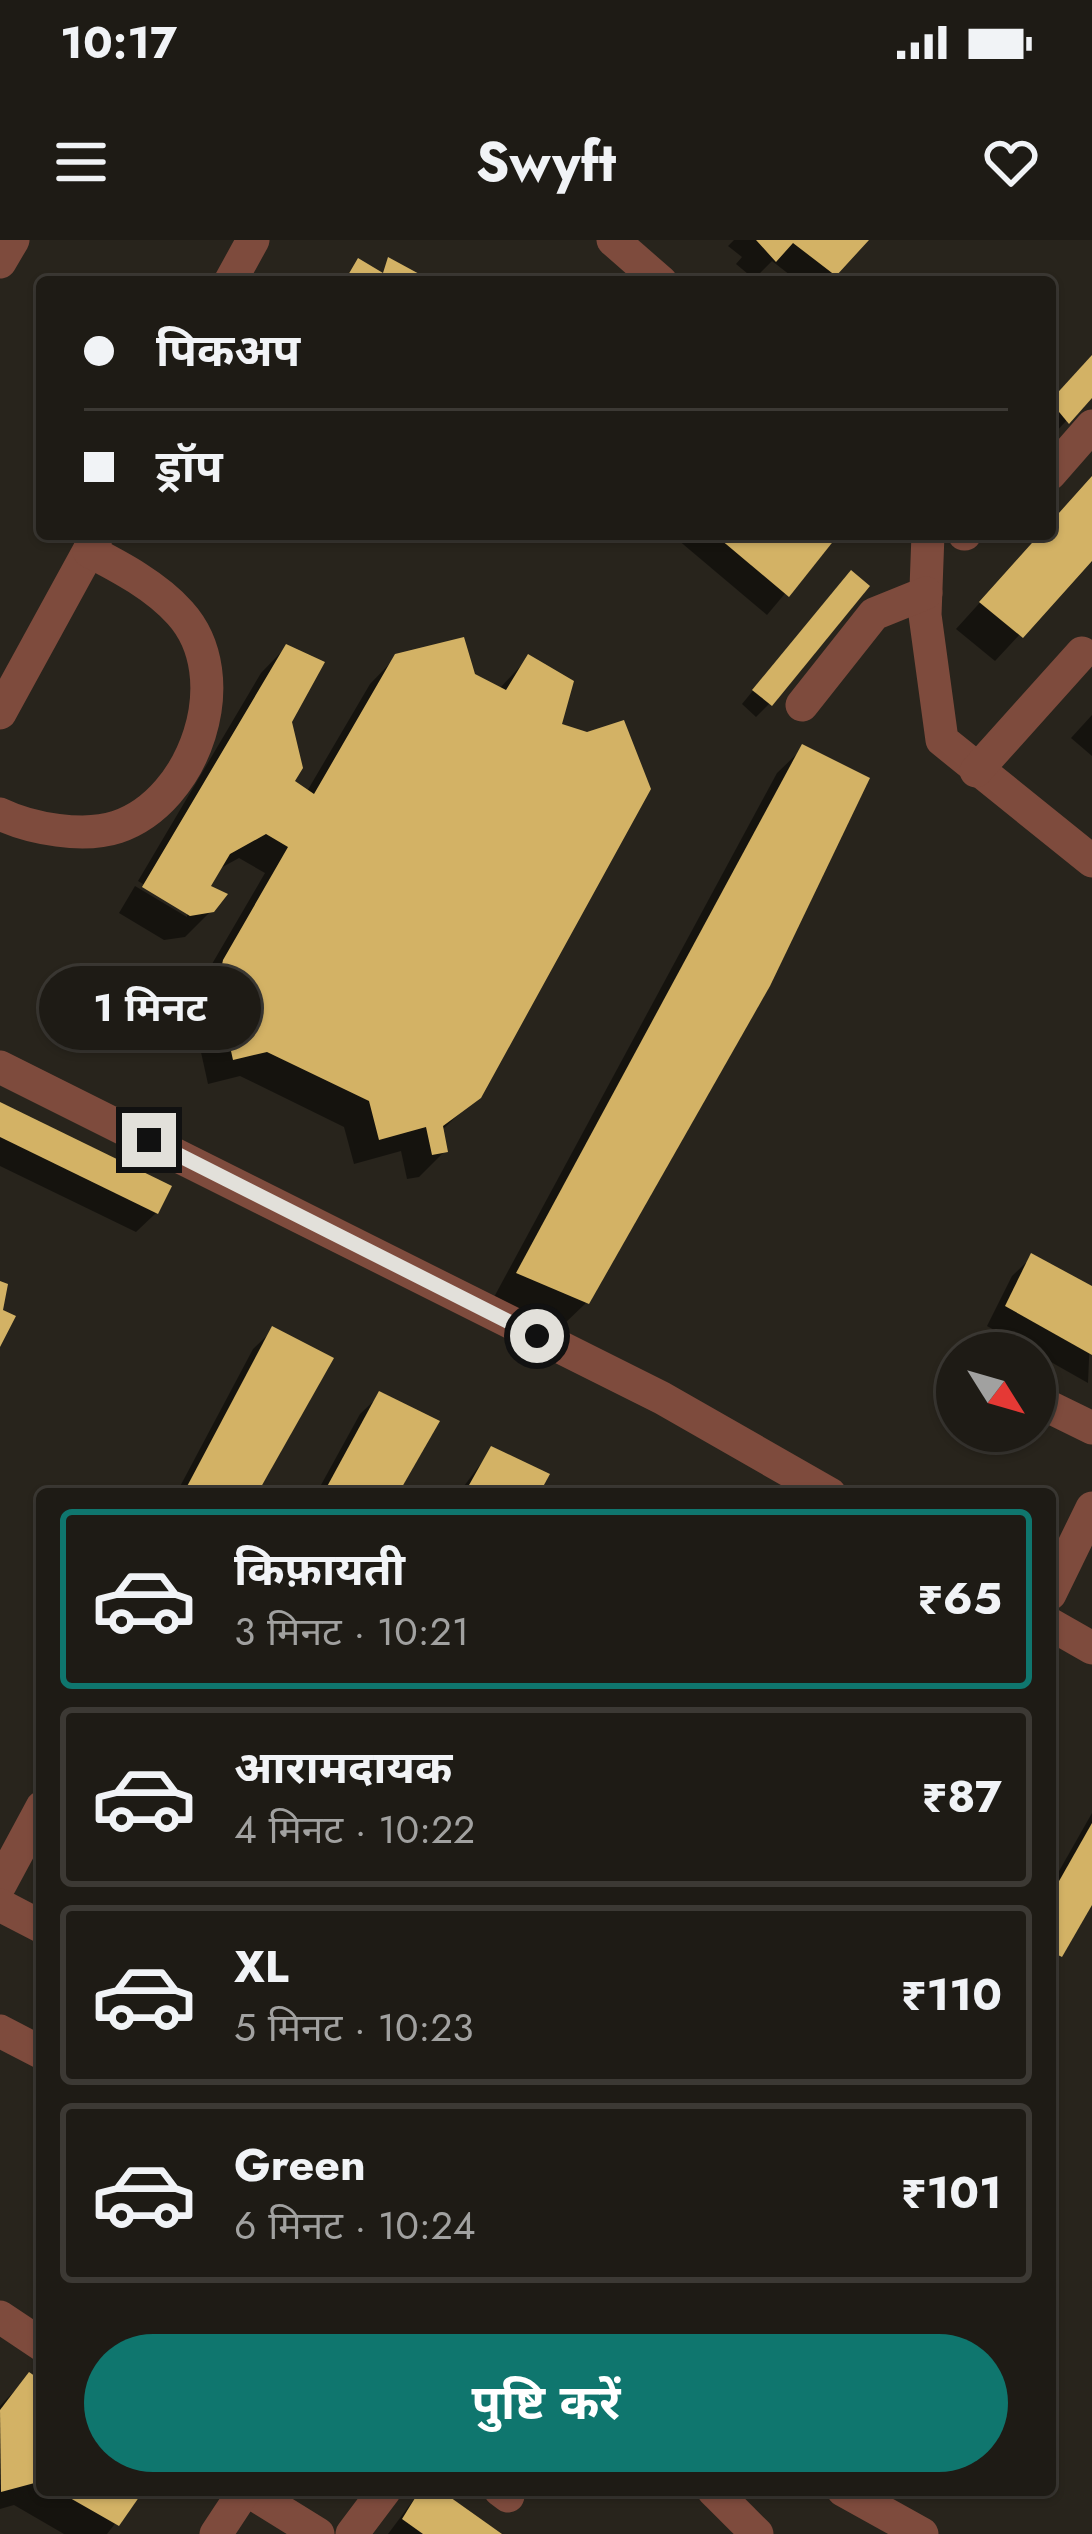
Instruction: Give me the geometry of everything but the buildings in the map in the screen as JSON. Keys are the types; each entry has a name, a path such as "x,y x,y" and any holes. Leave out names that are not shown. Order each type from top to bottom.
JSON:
{"street":[{"path":"0,262 13,240"},
{"path":"233,276 253,240"},
{"path":"613,240 654,276"},
{"path":"1056,467 1092,426"},
{"path":"928,540 926,593 942,740 1092,861"},
{"path":"0,814 68,831 118,827 168,790 205,729 209,670 182,614 93,542 3,700"},
{"path":"802,705 874,614 926,593"},
{"path":"976,771 1082,653"},
{"path":"0,1067 662,1398 820,1488"},
{"path":"1056,1410 1092,1428"},
{"path":"1056,1582 1092,1508"},
{"path":"1056,1627 1092,1648"},
{"path":"0,1885 36,1818"},
{"path":"0,1905 36,1924"},
{"path":"0,2031 36,2050"},
{"path":"0,2317 36,2341"},
{"path":"216,2534 242,2496"},
{"path":"256,2496 318,2534"},
{"path":"352,2534 380,2496"},
{"path":"718,2496 757,2534"},
{"path":"854,2496 922,2534"}],"route":[{"path":"149,1140 537,1336"}]}
